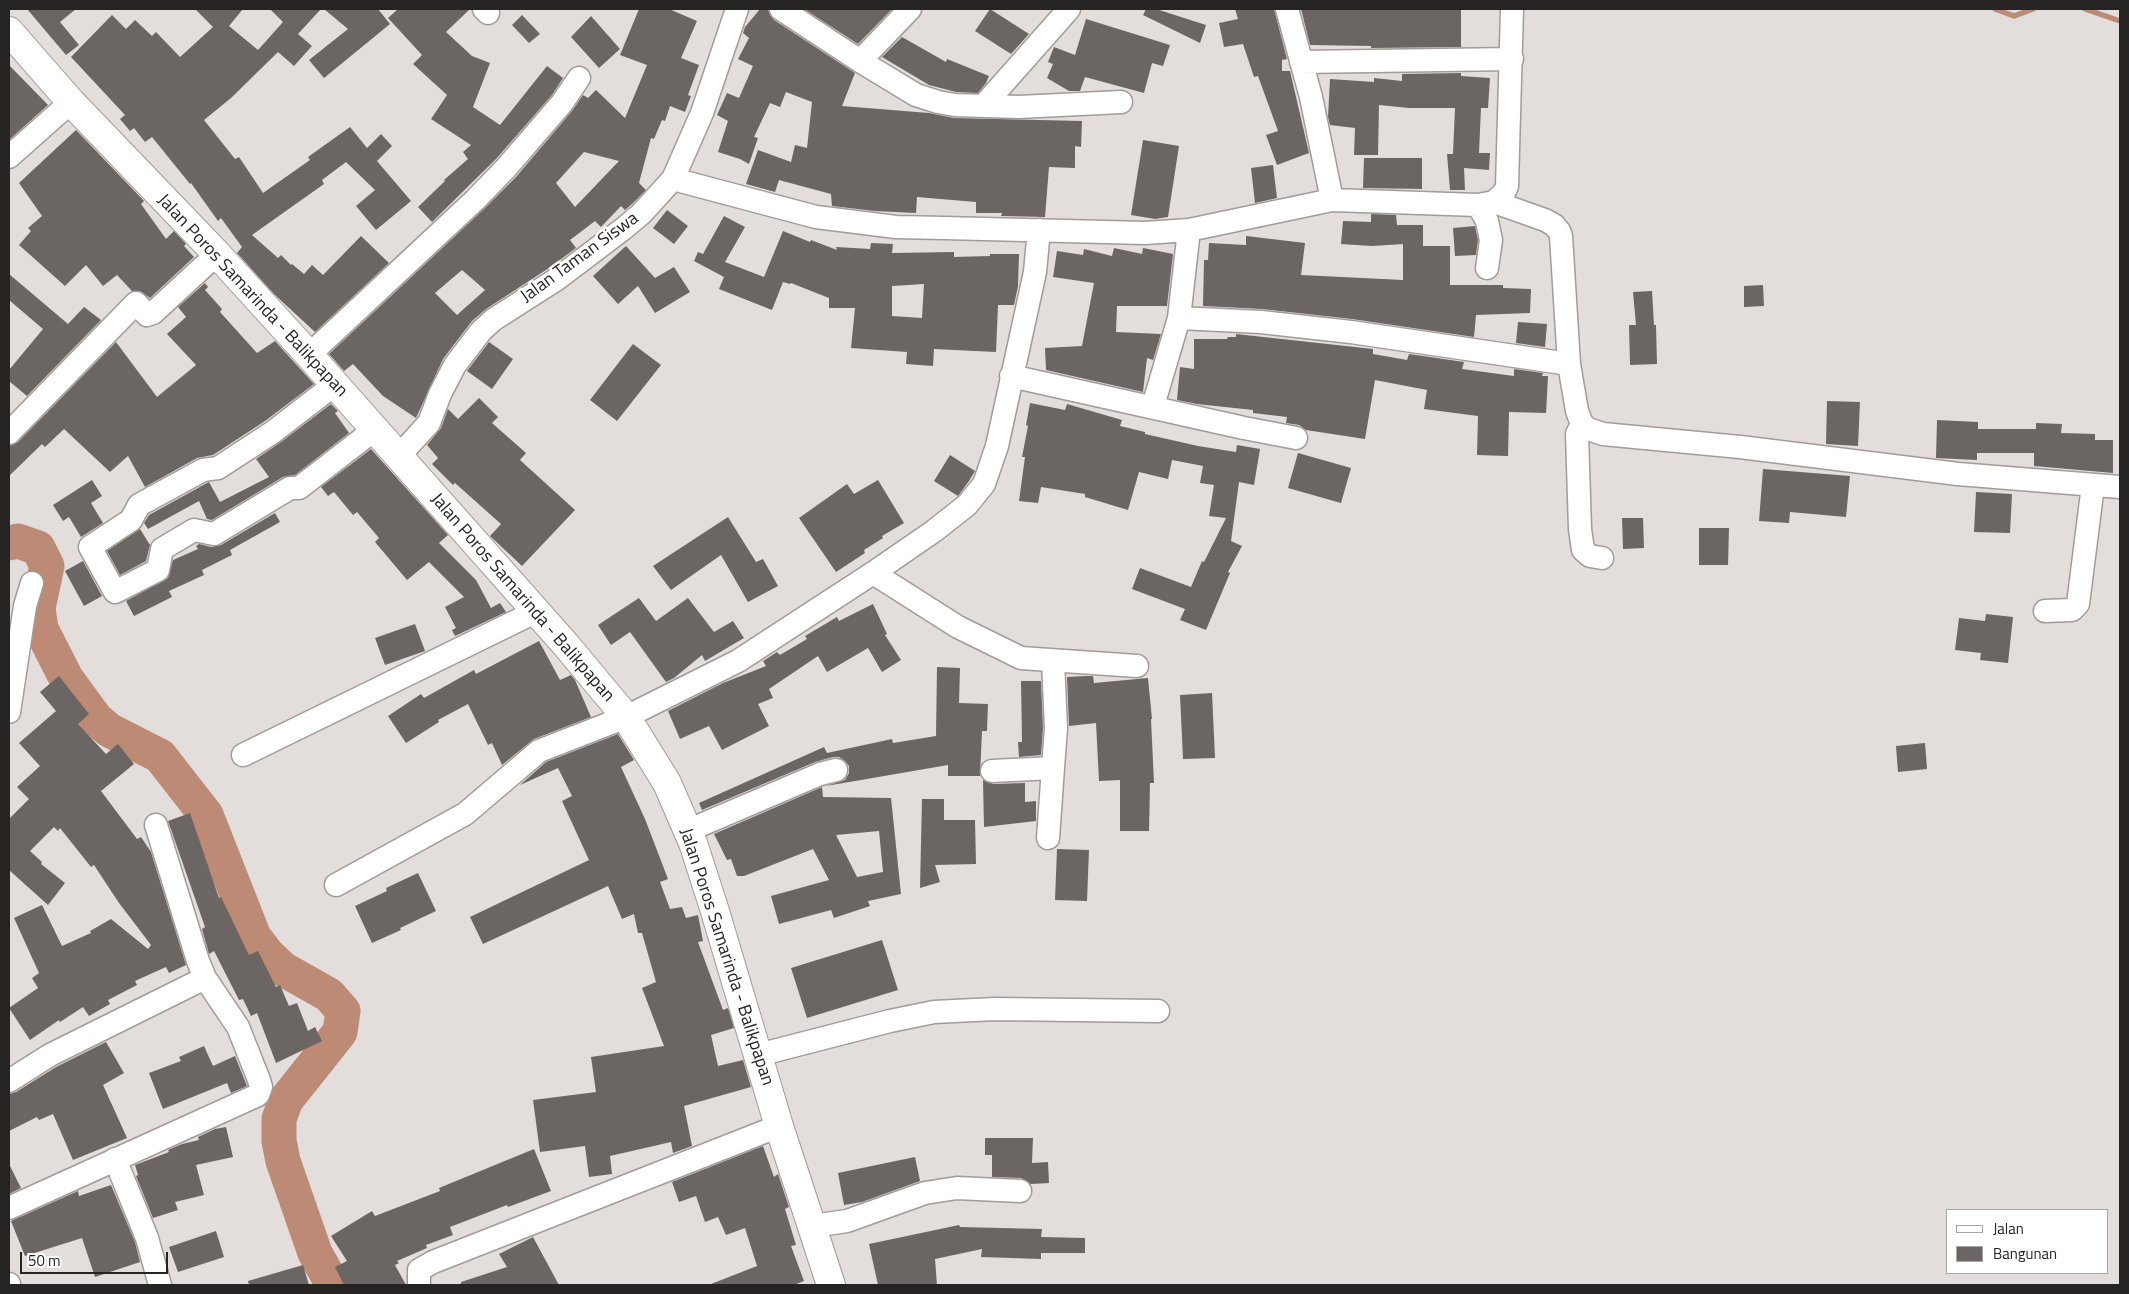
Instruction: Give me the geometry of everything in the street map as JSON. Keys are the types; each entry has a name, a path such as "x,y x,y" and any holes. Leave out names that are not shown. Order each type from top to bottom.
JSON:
{"highway":[{"name":"Jalan Poros Samarinda - Balikpapan","path":"9,31 71,102 217,254 309,355 566,645 626,717 666,783 687,831 714,908 779,1126 831,1285"}],"street":[{"name":"Jalan Taman Siswa","path":"398,457 428,423 455,365 481,331 493,320 557,279 623,229 641,214 673,179 702,112 737,9"},
{"path":"780,9 860,61 916,94 938,102 955,105 985,104 1019,107 1121,102"},
{"path":"860,61 910,9"},
{"path":"985,104 1069,9"},
{"path":"1287,9 1311,97 1332,200"},
{"path":"1486,204 1504,193 1507,186 1512,9"},
{"path":"1301,62 1512,59"},
{"path":"309,355 475,200 506,168 562,103 578,78"},
{"path":"9,156 71,102"},
{"path":"673,179 816,217 842,221 896,226 1105,233 1189,230 1332,200 1486,204 1545,220 1554,224 1558,231 1562,253 1569,364 1577,410 1582,424 1588,429 1603,434 1740,447 1958,474 2120,487"},
{"path":"1486,204 1491,240 1487,268"},
{"path":"336,885 465,814 539,751 626,717 738,661 934,531 967,505 976,495 992,464 1035,272 1039,230"},
{"path":"1153,406 1179,318 1189,230"},
{"path":"9,433 136,303 147,315 153,313 217,254"},
{"path":"1179,318 1260,322 1351,332 1569,364"},
{"path":"1011,376 1296,438"},
{"path":"334,385 273,432 218,468 203,470 139,504 131,520 90,547 115,592 158,570 162,549 194,530 214,534 290,488 299,488 374,430"},
{"path":"1582,424 1577,434 1580,529 1583,550 1590,556 1602,558"},
{"path":"2045,611 2072,610 2078,604 2093,485"},
{"path":"872,573 958,627 1021,658 1137,666"},
{"path":"9,712 25,606 32,583"},
{"path":"243,755 535,612"},
{"path":"1048,838 1056,728 1052,661"},
{"path":"992,771 1053,768"},
{"path":"687,831 820,774 836,770"},
{"path":"9,1208 258,1095 261,1087 259,1080 238,1027 205,978 198,961 156,825"},
{"path":"9,1081 50,1055 205,978"},
{"path":"758,1055 890,1021 934,1012 995,1010 1158,1011"},
{"path":"419,1285 419,1270 434,1262 779,1126"},
{"path":"115,1159 147,1238 160,1285"},
{"path":"812,1226 846,1221 925,1193 957,1188 1020,1191"}],"building":[{"path":"27,9 76,9 60,22 79,45 66,55"},
{"path":"195,9 243,9 229,26 258,50 283,22 270,9 321,9 298,34 312,46 294,66 278,52 231,98 204,120 235,159 239,157 263,193 310,160 308,157 350,127 367,148 381,134 392,146 377,161 411,201 376,230 356,206 375,190 346,162 322,180 324,184 252,235 278,258 281,255 304,274 312,265 323,275 361,236 389,263 315,332 274,294 237,253 242,247 221,218 218,221 191,183 152,137 145,142 134,128 130,131 120,119 125,115 71,57 112,15 126,29 135,20 152,36 156,32 180,57 213,27"},
{"path":"324,9 378,9 390,24 324,78 309,60 348,29"},
{"path":"398,9 470,9 446,32 472,56 490,63 473,107 500,125 547,66 563,78 552,95 496,159 432,222 418,207 468,159 463,152 471,145 431,119 447,95 413,64 422,55 388,18"},
{"path":"639,9 669,9 697,21 681,58 699,65 688,95 691,96 685,112 670,106 665,121 662,120 654,139 651,138 639,183 646,190 625,210 621,206 601,227 595,221 570,240 576,248 486,309 472,321 443,359 416,418 383,396 353,364 344,371 329,354 516,177 572,111 583,95 588,98 596,90 625,118 647,65 620,55","holes":["584,152 619,161 575,207 556,183","462,270 485,290 457,315 435,293"]},
{"path":"760,9 768,9 774,20 855,73 842,106 929,113 954,118 1082,121 1081,147 1075,146 1075,168 1049,167 1045,217 1001,216 1002,213 976,213 976,202 917,197 916,213 875,211 832,206 831,194 779,180 775,192 746,184 758,150 791,162 795,145 807,148 812,102 786,92 780,107 770,103 754,137 758,138 749,164 718,152 728,121 717,115 727,93 739,98 753,66 738,59 749,38 743,33 745,27"},
{"path":"804,9 892,9 858,44"},
{"path":"990,9 1029,34 1011,54 975,31"},
{"path":"1146,9 1156,9 1206,25 1200,43 1143,15"},
{"path":"1235,9 1274,9 1287,59 1282,60 1282,71 1290,71 1309,153 1277,165 1266,135 1278,131 1258,76 1254,77 1243,44 1224,47 1219,23 1238,19"},
{"path":"1301,9 1461,9 1461,47 1371,48 1371,46 1310,45"},
{"path":"522,15 540,34 529,43 512,25"},
{"path":"591,16 620,49 599,68 571,37"},
{"path":"1086,19 1170,45 1163,66 1152,63 1144,93 1085,77 1080,91 1069,91 1047,78 1053,64 1048,62 1054,47 1075,55"},
{"path":"902,37 946,62 947,59 989,76 986,83 978,93 956,92 929,85 882,57"},
{"path":"9,65 48,105 9,140"},
{"path":"1461,73 1461,76 1490,78 1488,108 1481,108 1479,153 1490,153 1489,170 1464,168 1465,190 1450,190 1447,154 1453,154 1455,108 1409,108 1379,105 1378,155 1354,155 1355,128 1330,125 1328,117 1330,79 1374,82 1374,78 1402,81 1402,74"},
{"path":"76,130 144,201 141,204 166,239 174,231 186,244 184,246 194,257 150,298 140,291 132,291 117,275 103,286 86,265 65,286 19,245 31,231 28,228 42,216 19,183"},
{"path":"1143,140 1179,146 1168,217 1155,219 1131,215"},
{"path":"1364,158 1422,158 1422,189 1363,188"},
{"path":"1273,165 1277,198 1255,203 1251,168"},
{"path":"667,210 688,226 674,244 653,228"},
{"path":"1371,214 1396,215 1397,225 1423,225 1423,246 1450,246 1450,285 1503,285 1503,288 1531,289 1530,313 1476,315 1474,337 1352,319 1262,309 1203,306 1204,260 1208,260 1209,243 1246,245 1246,236 1305,243 1301,275 1403,280 1403,244 1372,246 1341,244 1343,221 1371,222"},
{"path":"724,216 745,227 725,262 764,277 783,231 837,250 836,247 870,249 871,243 893,244 892,253 954,252 954,257 1019,254 1018,286 1014,305 998,305 996,352 934,349 933,366 906,364 907,352 851,348 855,308 829,308 829,298 791,283 783,282 772,310 719,289 724,277 694,261 698,252 703,254","holes":["924,284 922,318 892,316 892,286"]},
{"path":"1475,226 1478,240 1476,255 1455,256 1453,228"},
{"path":"626,246 655,278 674,267 690,292 655,313 638,286 618,304 593,276"},
{"path":"1114,248 1142,254 1143,248 1173,254 1167,306 1117,306 1116,332 1161,334 1153,360 1147,358 1143,392 1046,370 1045,348 1082,346 1094,283 1053,277 1057,251 1083,255 1084,249 1112,256"},
{"path":"9,274 68,324 84,307 101,320 27,396 9,381 9,370 43,329 9,300"},
{"path":"205,283 208,287 205,290 222,309 220,312 257,353 275,341 314,384 265,421 213,455 197,458 145,487 128,456 110,472 64,429 45,447 42,444 9,476 9,446 18,442 116,342 157,397 196,365 167,334 186,317 178,307"},
{"path":"1763,285 1764,306 1744,307 1744,286"},
{"path":"1652,291 1654,325 1656,325 1657,364 1630,365 1629,325 1636,325 1633,292"},
{"path":"1518,322 1547,324 1545,347 1516,343"},
{"path":"1236,334 1373,349 1373,354 1407,360 1409,354 1464,362 1462,369 1514,376 1514,369 1543,373 1542,376 1548,376 1546,413 1509,412 1508,456 1477,455 1478,416 1424,409 1427,390 1375,380 1365,439 1306,430 1299,425 1286,423 1287,417 1253,413 1253,410 1177,400 1180,367 1194,369 1194,339 1227,339 1228,337 1236,337"},
{"path":"489,342 513,359 492,389 467,371"},
{"path":"633,344 661,365 617,421 590,400"},
{"path":"479,398 498,417 492,423 526,453 520,460 575,510 522,566 490,536 501,524 455,483 453,485 432,464 438,458 427,445 441,428 448,409 458,419"},
{"path":"1827,401 1860,402 1858,446 1826,444"},
{"path":"1030,403 1065,410 1067,404 1122,420 1120,426 1145,432 1145,434 1198,446 1236,452 1237,445 1260,449 1254,485 1239,482 1231,541 1242,546 1228,572 1230,573 1206,630 1180,620 1185,609 1132,589 1140,568 1191,587 1202,561 1204,562 1226,518 1209,516 1214,485 1200,483 1203,466 1172,460 1168,479 1139,472 1128,510 1085,497 1085,494 1041,487 1038,503 1019,501 1025,457 1022,457"},
{"path":"331,404 338,411 335,413 349,433 295,475 283,477 212,520 207,519 199,501 148,529 144,523 149,515 209,482 220,502 269,477 256,459"},
{"path":"1937,420 1978,422 1978,429 2036,429 2036,423 2062,424 2061,433 2095,434 2095,440 2113,440 2113,473 2034,466 2034,453 1977,453 1977,460 1936,458"},
{"path":"371,449 448,535 439,543 476,580 491,608 500,603 506,612 455,636 452,630 456,628 445,607 464,597 429,562 407,580 375,542 379,538 357,512 353,515 334,492 328,496 321,487"},
{"path":"1298,453 1351,468 1341,503 1288,488"},
{"path":"950,455 975,471 958,496 934,481"},
{"path":"1763,469 1850,476 1846,517 1790,512 1789,523 1759,521"},
{"path":"92,480 102,496 91,503 103,523 81,537 69,517 63,521 53,505"},
{"path":"878,480 904,523 882,536 883,538 864,550 865,553 836,572 799,518 847,484 854,494"},
{"path":"1976,492 2012,494 2010,533 1974,532"},
{"path":"275,513 280,522 230,550 232,555 202,570 204,575 169,591 172,597 134,616 126,601 168,578 173,560 198,549 196,546 199,544 211,547 221,545"},
{"path":"728,517 756,562 763,559 778,586 748,602 721,555 671,590 653,566"},
{"path":"1622,518 1643,518 1644,548 1623,549"},
{"path":"1699,528 1729,528 1728,565 1699,565"},
{"path":"140,529 150,545 146,561 120,575 107,551"},
{"path":"83,561 102,596 84,606 65,571"},
{"path":"639,598 656,621 688,598 714,632 733,621 744,638 705,661 702,655 674,678 666,682 630,632 611,645 598,625"},
{"path":"873,604 887,634 885,635 901,660 882,672 868,648 827,672 818,656 769,689 773,698 758,704 769,726 722,750 709,726 680,739 668,711 723,683 766,666 763,661 777,652 780,655 807,639 805,636 837,617 839,621"},
{"path":"1986,614 2013,617 2008,663 1980,660 1981,653 1955,650 1959,618 1985,621"},
{"path":"415,624 425,651 385,665 375,638"},
{"path":"539,641 560,680 571,675 575,680 591,717 534,739 502,765 492,743 488,745 468,704 438,720 439,722 406,743 388,716 421,694 424,698 474,670 476,674"},
{"path":"937,667 960,668 959,703 988,704 987,731 982,731 980,776 948,776 948,765 826,786 845,780 849,773 849,766 845,761 839,757 833,757 815,762 702,810 699,803 824,747 827,753 892,739 893,743 936,736"},
{"path":"59,676 89,714 78,724 106,754 118,744 134,764 101,791 137,839 141,837 151,852 186,965 169,973 166,967 135,981 137,985 108,1000 110,1004 89,1016 83,1007 60,1022 59,1020 30,1040 9,1008 38,988 32,978 39,973 14,918 42,905 62,946 91,933 90,931 111,919 148,949 151,945 119,903 94,865 91,867 60,828 58,831 54,827 30,851 42,862 41,864 65,883 48,905 9,870 9,819 29,799 17,787 40,766 19,743 56,711 40,692"},
{"path":"1093,676 1094,683 1148,678 1152,719 1154,783 1150,783 1149,831 1120,831 1120,780 1099,781 1096,723 1069,726 1067,677"},
{"path":"1021,681 1041,681 1043,728 1041,755 1019,757 1018,742 1022,742"},
{"path":"1212,693 1215,758 1183,759 1180,695"},
{"path":"618,734 634,760 621,767 645,819 668,879 660,882 670,909 682,907 686,918 698,915 703,941 698,942 723,1010 728,1008 734,1028 711,1035 718,1066 743,1060 751,1087 684,1106 692,1146 673,1153 671,1142 610,1156 612,1174 589,1177 585,1146 540,1152 533,1100 596,1092 591,1057 664,1046 642,988 656,982 642,933 638,933 634,914 622,919 608,886 483,944 470,917 589,860 562,801 572,796 558,768 520,785 546,762"},
{"path":"1925,743 1927,769 1898,772 1896,746"},
{"path":"983,780 993,784 1025,783 1025,802 1036,801 1036,821 984,827"},
{"path":"822,787 823,797 891,798 901,894 868,901 870,906 834,918 831,910 779,924 771,896 829,880 813,849 744,876 737,876 731,859 727,860 714,834","holes":["879,831 883,872 857,877 836,835"]},
{"path":"922,799 944,799 944,820 975,820 976,864 935,865 940,882 920,888"},
{"path":"190,813 219,898 221,897 249,955 258,951 276,987 280,985 289,1006 297,1003 308,1031 315,1027 322,1041 276,1063 257,1013 251,1016 243,999 239,1000 214,951 209,954 202,929 205,927 168,821"},
{"path":"1057,849 1089,850 1087,901 1055,900"},
{"path":"418,873 436,911 372,943 355,906 387,891 386,888"},
{"path":"882,940 898,990 807,1018 791,968"},
{"path":"106,1042 124,1073 103,1085 127,1138 73,1160 53,1114 39,1120 37,1117 9,1131 9,1094 16,1092 56,1067"},
{"path":"204,1046 213,1066 235,1056 247,1086 231,1093 227,1083 163,1109 149,1073 181,1061 179,1057"},
{"path":"226,1127 233,1157 196,1165 204,1195 175,1202 178,1210 153,1218 136,1176 138,1175 135,1165 169,1152 168,1150 182,1144 199,1140 198,1137 215,1129"},
{"path":"985,1138 1033,1138 1032,1163 1048,1162 1049,1183 1031,1184 1021,1178 992,1177 992,1155 985,1155"},
{"path":"763,1146 774,1177 778,1174 789,1207 785,1209 796,1245 791,1246 804,1281 794,1285 711,1285 757,1266 745,1228 726,1235 718,1217 705,1222 696,1196 679,1202 672,1182"},
{"path":"534,1149 551,1191 508,1207 507,1205 450,1227 453,1235 426,1245 427,1248 397,1261 399,1263 395,1265 406,1285 344,1285 335,1267 347,1261 331,1236 372,1211 375,1216 440,1191 439,1188"},
{"path":"915,1157 920,1181 862,1202 844,1205 838,1173"},
{"path":"9,1164 21,1188 9,1194"},
{"path":"111,1185 135,1242 140,1262 95,1277 82,1238 25,1256 11,1221 78,1191 79,1196"},
{"path":"959,1225 960,1227 1042,1229 1041,1237 1085,1238 1085,1253 1041,1253 1041,1259 981,1257 982,1249 935,1259 937,1285 878,1285 869,1244"},
{"path":"216,1231 224,1257 178,1272 169,1247"},
{"path":"533,1237 559,1285 461,1285 461,1282 507,1267 499,1254"},
{"path":"303,1265 309,1285 249,1285 248,1281"}],"waterway":[{"path":"1995,9 2014,16 2033,9"},
{"path":"2085,9 2120,21"},
{"path":"9,543 18,541 38,548 47,566 38,608 41,629 66,678 96,719 109,730 160,756 206,815 254,937 267,954 283,969 329,995 343,1011 340,1032 286,1100 279,1119 279,1141 283,1161 315,1253 333,1285"}]}
